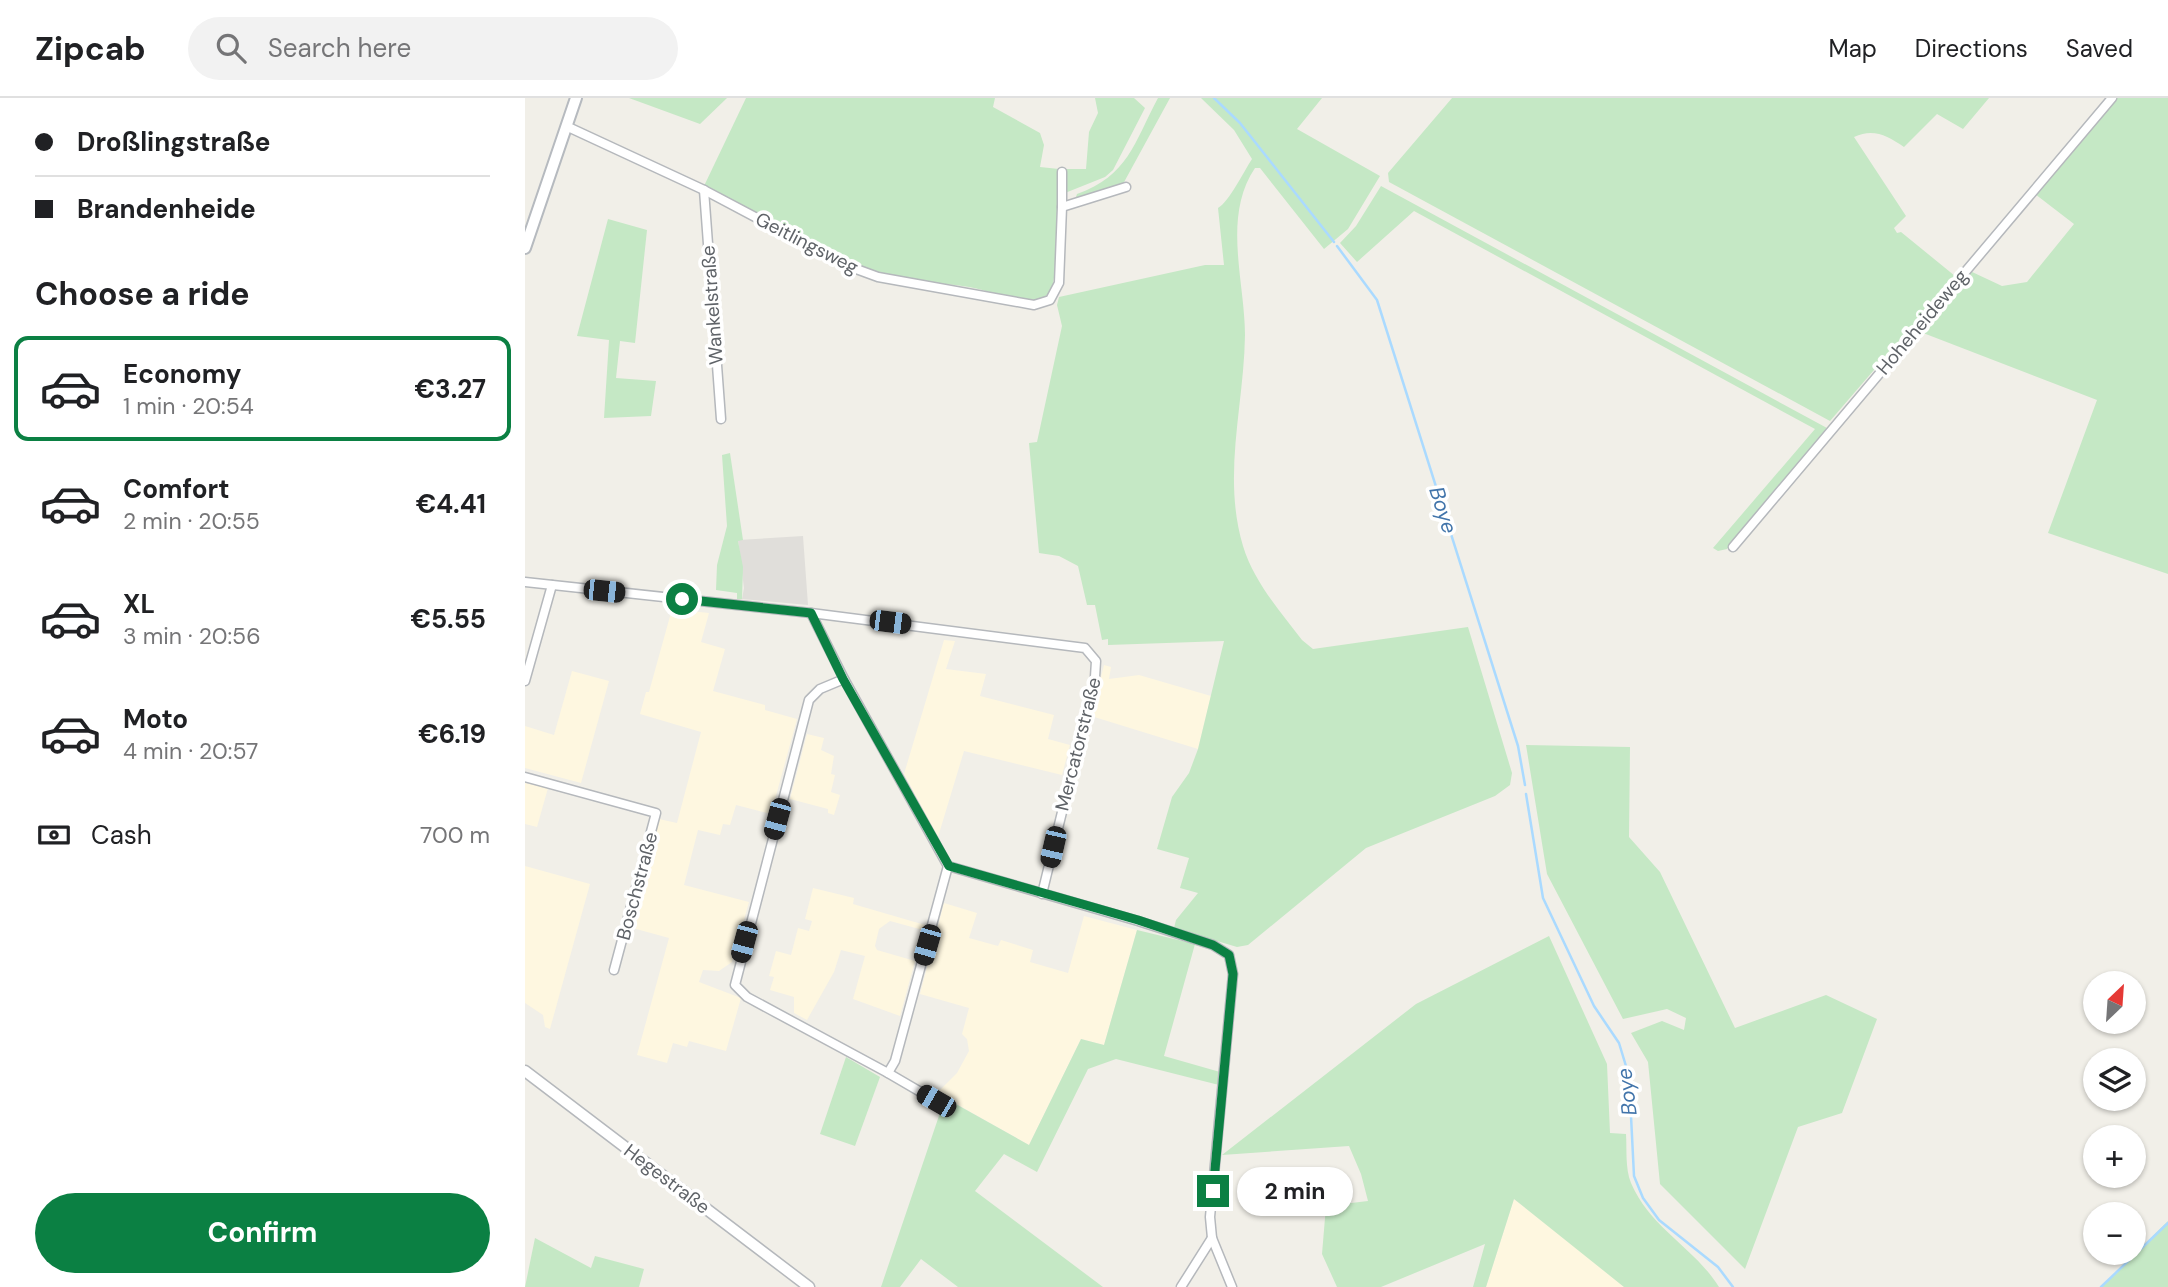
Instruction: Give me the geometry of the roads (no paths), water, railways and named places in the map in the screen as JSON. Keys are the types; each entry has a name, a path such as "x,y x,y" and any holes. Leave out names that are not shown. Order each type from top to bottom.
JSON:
{"main road":[{"path":"525,248 576,98"}],"street":[{"name":"Hoheheideweg","path":"1733,547 2112,98"},
{"name":"Geitlingsweg","path":"566,126 704,190 848,266 879,277 1034,305 1050,300 1059,283 1062,172"},
{"path":"1062,207 1126,187"},
{"name":"Wankelstraße","path":"704,190 721,419"},
{"path":"525,582 811,613 843,679 949,866 1138,920 1213,945 1229,955 1233,974 1210,1217 1212,1238 1232,1287"},
{"path":"525,681 552,585"},
{"name":"Mercatorstraße","path":"811,613 1075,644 1085,648 1094,657 1095,677 1042,894"},
{"path":"843,679 820,689 809,700 735,985 747,997 936,1101"},
{"name":"Boschstraße","path":"525,777 656,813 614,970"},
{"path":"888,1073 895,1061 949,866"},
{"name":"Hegestraße","path":"525,1071 809,1287"},
{"path":"1181,1287 1212,1238"}],"waterway":[{"name":"Boye","path":"1214,98 1240,123 1334,242"},
{"name":"Boye","path":"1337,246 1377,300 1518,746 1525,785"},
{"name":"Boye","path":"1526,794 1543,898 1594,1006 1619,1043 1629,1076 1634,1176 1643,1198 1659,1220 1718,1267 1733,1287"},
{"path":"2101,1287 2168,1223"}]}
